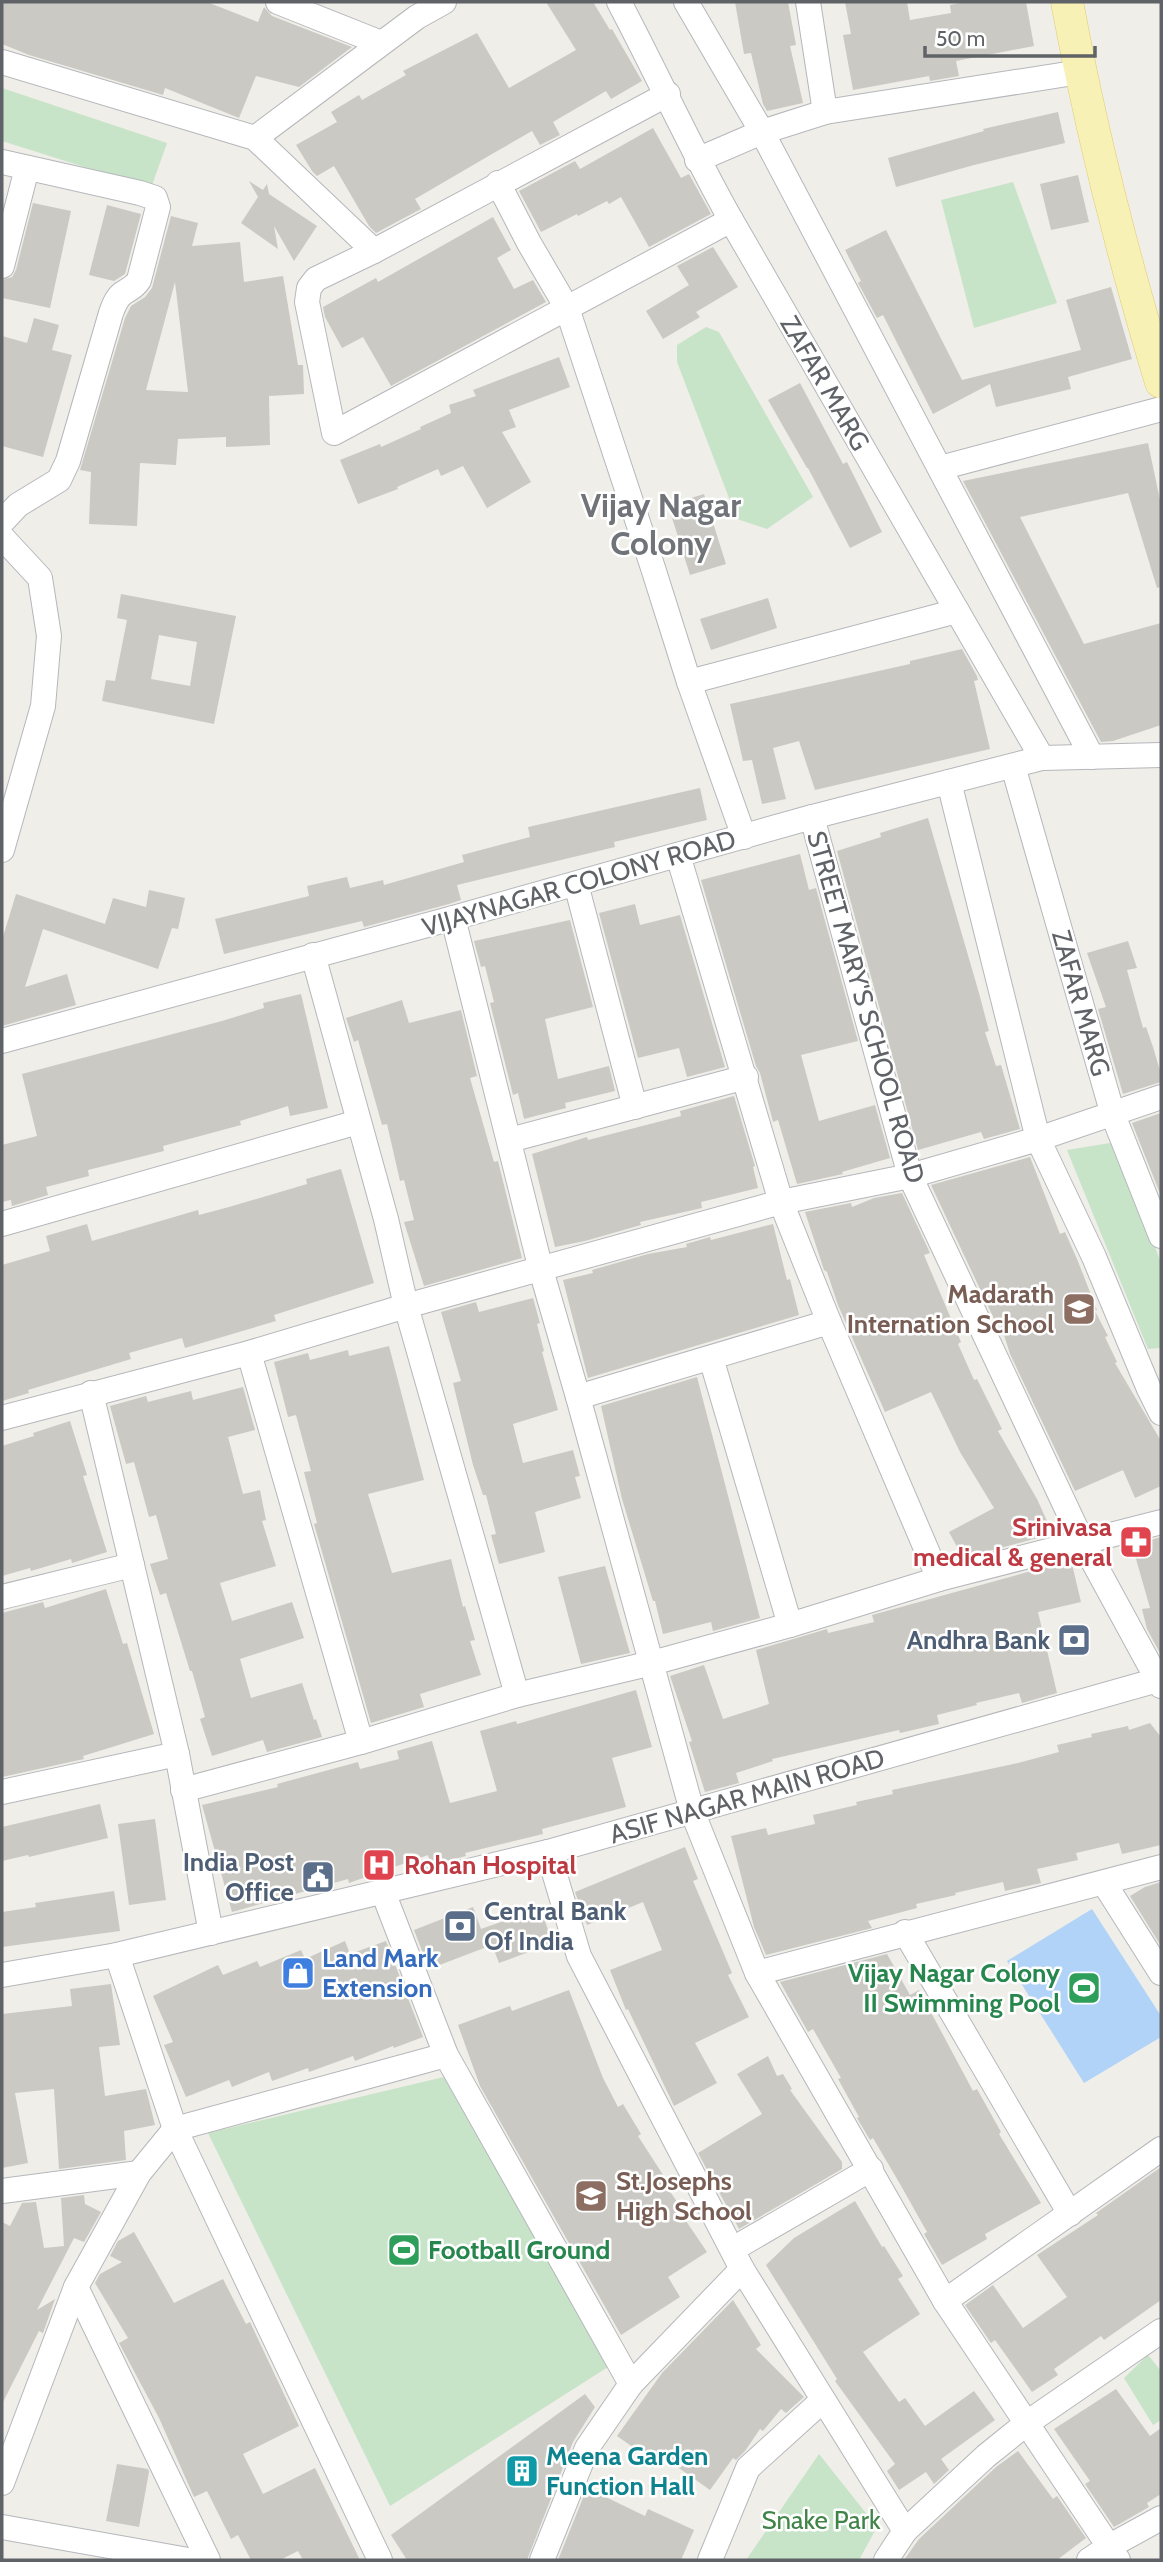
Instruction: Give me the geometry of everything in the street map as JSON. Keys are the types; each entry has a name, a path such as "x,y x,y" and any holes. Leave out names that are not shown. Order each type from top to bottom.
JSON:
{"main road":[{"path":"1067,2 1080,72 1133,288 1161,382"}],"street":[{"path":"278,2 381,43"},
{"path":"256,138 381,43 413,9 444,2"},
{"name":"ZAFAR MARG","path":"619,2 668,94 697,160 1042,758"},
{"path":"686,2 762,132 1092,757"},
{"path":"808,2 825,112"},
{"path":"2,62 256,138 374,251"},
{"path":"697,160 762,132 825,112 1080,72"},
{"path":"668,94 374,251 316,279 309,288 307,302 334,433 731,220"},
{"path":"2,162 140,193 155,198 158,207 139,280 116,300 111,313 68,461 59,480 47,490 18,505 2,522"},
{"path":"2,266 27,168"},
{"path":"498,183 567,308 689,682 744,836"},
{"path":"940,468 1161,408"},
{"path":"2,537 40,578 49,636 43,706 2,850"},
{"path":"689,682 957,611"},
{"name":"VIJAYNAGAR COLONY ROAD","path":"2,1041 453,919 812,817 1042,758 1161,755"},
{"name":"ZAFAR MARG","path":"1013,766 1113,1115 1161,1236"},
{"path":"949,782 1038,1139 1155,1388 1161,1413"},
{"name":"STREET MARY'S SCHOOL ROAD","path":"812,817 911,1176 1082,1541 1160,1682"},
{"path":"678,855 781,1202 829,1322 939,1579"},
{"path":"576,884 635,1107"},
{"path":"453,919 541,1270 692,1811 757,1973 945,2301 1114,2553"},
{"path":"313,955 386,1219 406,1306 517,1695"},
{"path":"510,1140 746,1077"},
{"path":"2,1418 249,1353 406,1306 781,1202 911,1176 1038,1139 1161,1097"},
{"path":"2,1224 358,1122"},
{"path":"578,1397 829,1322"},
{"path":"249,1353 361,1742"},
{"path":"711,1358 790,1625"},
{"path":"91,1394 177,1754 211,1933"},
{"path":"183,1790 361,1742 517,1695 652,1663 790,1625 939,1579 1161,1522"},
{"path":"2,1597 132,1565"},
{"name":"ASIF NAGAR MAIN ROAD","path":"2,1975 117,1955 548,1852 1160,1682"},
{"path":"2,1792 177,1754"},
{"path":"548,1852 579,1956 737,2259 905,2531"},
{"path":"757,1973 1161,1867"},
{"path":"1104,1883 1161,1973"},
{"path":"383,1892 446,2055 631,2384"},
{"path":"905,1932 1070,2214"},
{"path":"117,1955 175,2129 380,2560"},
{"path":"2,2483 76,2287 139,2173 175,2129 446,2055"},
{"path":"945,2301 1161,2149"},
{"path":"542,2560 587,2448 631,2384 737,2259 871,2169"},
{"path":"2,2191 139,2173"},
{"path":"76,2287 208,2560"},
{"path":"886,2560 905,2531 986,2456 1027,2423 1161,2331"},
{"path":"710,2560 748,2468 824,2400"},
{"path":"1089,2560 1114,2553 1161,2518"},
{"path":"2,2527 187,2560"}],"green space":[{"path":"2,88 167,143 151,188 2,141"},
{"path":"1013,182 1057,303 974,328 941,200"},
{"path":"706,327 719,332 813,497 767,529 737,519 677,362 677,345"},
{"path":"1116,1142 1161,1263 1161,1348 1148,1349 1067,1150"},
{"name":"Football Ground","path":"448,2076 608,2367 390,2506 208,2133"},
{"path":"1148,2355 1161,2371 1161,2420 1153,2425 1124,2378"},
{"name":"Snake Park","path":"819,2454 877,2527 859,2560 746,2560"}],"water":[{"name":"Vijay Nagar Colony II Swimming Pool","path":"1092,1909 1161,2016 1161,2037 1084,2083 1007,1961"}],"building":[{"path":"2,2 207,2 258,22 264,7 272,16 352,47 299,87 256,76 239,118 165,88 163,95 29,55 2,44"},
{"path":"546,2 593,2 642,81 611,99 606,91 553,122 560,135 540,145 532,131 415,199 421,209 376,233 369,226 334,166 317,176 312,171 296,145 337,122 331,112 359,95 362,100 406,75 403,71 477,33 509,88 576,50"},
{"path":"735,2 788,2 796,45 790,46 803,103 767,111 751,53 744,54"},
{"path":"845,2 907,2 910,20 951,13 950,5 967,2 1026,2 1034,46 956,61 959,76 930,81 929,76 853,90 843,35 851,34"},
{"path":"1058,112 1065,143 896,187 888,158 984,131 983,129"},
{"path":"653,128 681,178 689,174 711,214 649,247 621,197 541,232 519,191 575,161 580,169"},
{"path":"1078,175 1089,222 1051,230 1040,184"},
{"path":"249,181 263,190 267,184 269,194 317,226 294,261 274,226 278,249 241,223 258,197"},
{"path":"33,203 71,211 50,308 2,298 2,280 12,277 16,270"},
{"path":"107,205 141,214 125,274 114,281 89,275"},
{"path":"171,216 198,223 192,246 240,242 244,282 283,276 298,365 303,365 304,394 269,396 270,445 226,447 226,437 178,439 176,465 140,463 137,526 89,524 91,472 80,470 125,318 131,306 145,297 152,288","holes":["175,282 188,392 146,390"]},
{"path":"493,217 511,250 497,258 514,289 533,280 546,302 391,386 363,337 342,348 325,317 323,307 376,278 378,282"},
{"path":"886,230 962,380 1081,350 1066,300 1111,287 1132,359 1068,377 1071,389 996,407 990,384 933,414 883,315 877,318 858,283 861,281 845,250"},
{"path":"713,247 738,287 696,312 700,317 663,339 646,311 689,285 677,266"},
{"path":"34,318 59,325 52,350 72,355 43,457 2,446 2,336 27,343"},
{"path":"559,357 570,387 509,410 516,427 502,432 531,482 487,508 463,466 441,476 438,469 397,487 398,489 358,504 340,460 380,444 381,447 421,429 420,427 451,413 449,405 476,396 473,390"},
{"path":"800,383 843,464 847,462 882,532 850,548 768,400"},
{"path":"1148,443 1161,505 1161,587 1157,588 1128,493 1020,517 1084,644 1161,623 1161,725 1113,741 1101,742 963,481"},
{"path":"704,494 726,564 690,575 668,505"},
{"path":"121,594 236,616 214,724 102,701 106,680 115,681 127,620 117,618","holes":["159,635 197,642 190,686 151,679"]},
{"path":"768,598 777,628 711,650 700,619"},
{"path":"962,649 977,676 978,680 974,681 990,749 815,790 799,741 773,748 786,799 762,804 752,760 743,761 730,704 910,664 910,661"},
{"path":"700,788 707,820 614,842 615,847 457,885 461,900 449,904 364,927 362,921 224,954 215,919 309,896 307,886 347,877 350,888 383,880 384,885 464,862 462,855 530,837 528,827"},
{"path":"928,818 979,993 989,1031 985,1032 996,1066 1001,1065 1020,1129 984,1139 981,1132 918,1150 837,851 881,837 880,833"},
{"path":"800,854 809,890 816,888 858,1041 801,1055 819,1121 875,1105 890,1158 842,1172 843,1174 797,1184 778,1120 773,1122 701,880"},
{"path":"149,890 185,898 178,929 172,928 158,969 43,929 25,987 67,974 76,1005 2,1026 2,940 16,894 105,924 113,898 146,907"},
{"path":"635,904 640,925 680,915 725,1067 687,1077 679,1048 638,1058 599,913"},
{"path":"570,920 593,1007 545,1019 558,1079 609,1066 615,1091 565,1103 566,1108 524,1119 518,1093 513,1095 490,1003 494,1002 485,966 481,967 474,941"},
{"path":"1128,941 1137,968 1127,970 1143,1028 1146,1027 1153,1047 1161,1082 1123,1094 1098,1009 1106,1007 1087,953"},
{"path":"301,994 328,1108 290,1116 288,1106 240,1121 241,1125 163,1146 164,1151 88,1170 89,1176 46,1187 48,1195 12,1206 11,1200 2,1202 2,1145 37,1136 22,1074 222,1021 264,1008 263,1003"},
{"path":"402,1000 409,1023 461,1010 477,1076 470,1078 494,1162 498,1161 522,1258 424,1286 404,1222 414,1220 404,1180 400,1181 387,1124 382,1125 358,1040 354,1042 346,1018"},
{"path":"734,1096 755,1166 753,1167 758,1188 701,1202 702,1208 640,1222 641,1225 555,1247 532,1154 587,1137 588,1140 681,1116 680,1111"},
{"path":"1161,1113 1161,1196 1132,1123"},
{"path":"1030,1157 1060,1234 1065,1232 1077,1259 1097,1310 1095,1311 1108,1336 1105,1337 1117,1362 1115,1363 1161,1441 1161,1486 1135,1498 1123,1470 1075,1491 1010,1354 999,1319 995,1321 931,1185"},
{"path":"341,1169 374,1283 274,1315 276,1321 185,1348 182,1338 129,1353 131,1359 28,1390 29,1393 2,1401 2,1265 50,1251 46,1236 87,1224 92,1241 198,1210 199,1215 229,1207 307,1184 306,1179"},
{"path":"902,1193 930,1253 924,1255 961,1342 958,1344 974,1380 977,1379 1002,1429 998,1431 1037,1499 1053,1534 963,1558 949,1532 994,1508 960,1452 931,1392 885,1412 861,1358 824,1270 805,1212 851,1203 852,1207 874,1198"},
{"path":"773,1224 799,1315 588,1378 563,1280 648,1254 687,1247 686,1244 710,1237 711,1240"},
{"path":"533,1298 540,1323 537,1324 544,1351 542,1352 558,1410 513,1424 523,1463 573,1450 580,1476 575,1477 581,1498 535,1512 545,1552 499,1564 491,1535 496,1534 486,1495 483,1495 473,1465 453,1383 461,1381 441,1312 476,1302 479,1312"},
{"path":"389,1346 424,1480 368,1494 392,1573 451,1559 463,1607 465,1606 475,1640 470,1641 481,1675 420,1694 424,1707 371,1723 314,1524 317,1523 304,1472 311,1471 296,1415 288,1417 274,1362 308,1353 310,1360 348,1350 349,1356"},
{"path":"697,1377 760,1618 713,1631 711,1622 663,1634 622,1499 601,1406"},
{"path":"243,1387 255,1430 228,1437 243,1494 260,1490 266,1520 262,1521 276,1566 220,1583 232,1621 292,1602 304,1638 240,1659 251,1698 302,1683 322,1737 267,1752 263,1740 212,1756 200,1719 205,1717 192,1671 166,1593 160,1595 150,1564 168,1559 156,1515 149,1517 134,1462 126,1464 110,1406 146,1396 148,1402 191,1391 193,1400"},
{"path":"70,1421 87,1475 83,1476 107,1552 72,1563 71,1559 2,1576 2,1446"},
{"path":"1161,1537 1161,1655 1147,1629 1142,1609 1150,1608 1132,1545"},
{"path":"1071,1560 1081,1602 1038,1612 1057,1693 1022,1703 1019,1693 937,1715 939,1724 900,1733 899,1730 772,1759 773,1761 736,1773 739,1783 705,1792 689,1742 692,1741 670,1676 704,1665 723,1719 769,1704 756,1650 827,1629 828,1633 874,1622 872,1615"},
{"path":"605,1566 630,1653 581,1664 558,1577"},
{"path":"106,1589 123,1644 127,1643 154,1734 83,1756 84,1759 2,1777 2,1613 43,1602 45,1608"},
{"path":"636,1690 652,1747 612,1758 626,1807 542,1829 543,1834 465,1853 466,1856 431,1865 428,1855 349,1883 348,1879 232,1912 202,1805 278,1787 277,1784 358,1762 360,1769 399,1759 397,1751 432,1741 450,1803 497,1791 480,1731 516,1721 517,1724"},
{"path":"1150,1723 1161,1737 1161,1845 1122,1854 1119,1843 1076,1853 1078,1860 1037,1869 1041,1883 1005,1891 1003,1882 955,1893 956,1895 916,1904 917,1908 868,1921 872,1928 766,1955 754,1927 731,1836 766,1828 768,1835 815,1824 813,1815 893,1794 892,1790 1018,1763 1059,1752 1057,1745 1092,1737 1091,1734 1128,1726 1129,1730"},
{"path":"100,1804 108,1838 2,1861 2,1827"},
{"path":"155,1819 166,1900 129,1905 118,1824"},
{"path":"685,1847 698,1879 693,1881 732,1973 728,1975 749,2017 695,2043 717,2083 674,2106 628,2009 626,2010 610,1970 662,1950 643,1902 587,1925 575,1892"},
{"path":"1161,1882 1161,1946 1130,1896"},
{"path":"114,1891 120,1931 2,1947 2,1912 36,1907 35,1903"},
{"path":"473,1907 481,1929 540,1908 553,1943 499,1963 492,1945 429,1969 414,1930"},
{"path":"345,1941 350,1954 386,1941 423,2037 355,2061 353,2056 309,2072 308,2068 272,2081 269,2072 232,2087 229,2080 186,2097 164,2045 173,2042 153,1996 218,1965 223,1975 257,1961 260,1967 301,1950 305,1959"},
{"path":"887,1954 910,1995 919,1990 973,2091 977,2089 1001,2132 999,2134 1041,2203 985,2234 987,2239 942,2265 900,2184 873,2138 870,2140 857,2118 859,2117 838,2079 841,2078 813,2029 808,2032 780,1982"},
{"path":"111,1984 120,2045 99,2047 105,2096 146,2089 155,2125 124,2131 126,2160 59,2169 54,2089 15,2093 28,2163 2,2168 2,2014 72,2006 70,1989"},
{"path":"569,1990 603,2078 618,2107 623,2104 641,2134 638,2136 665,2178 662,2180 689,2219 686,2221 707,2252 668,2277 680,2297 621,2335 480,2086 458,2025 510,2006 512,2011"},
{"path":"768,2056 777,2076 783,2074 792,2089 790,2090 842,2162 842,2169 739,2229 698,2153 762,2114 737,2074"},
{"path":"1161,2167 1161,2300 1104,2340 1101,2336 1054,2369 1058,2375 1032,2392 995,2340 991,2343 965,2305 993,2285 1023,2328 1067,2297 1037,2255 1098,2215 1096,2213"},
{"path":"84,2195 85,2204 101,2212 84,2242 74,2238 37,2310 55,2299 43,2333 39,2331 2,2404 2,2222 10,2226 22,2203 36,2202 44,2248 64,2246 61,2198"},
{"path":"855,2201 903,2276 898,2279 920,2314 863,2352 899,2402 905,2398 925,2426 974,2391 995,2420 941,2459 949,2470 934,2484 926,2472 899,2490 887,2471 895,2464 835,2381 837,2379 766,2265 794,2238"},
{"path":"134,2232 174,2303 223,2279 246,2324 250,2322 299,2426 243,2454 263,2494 315,2468 360,2560 303,2560 298,2551 280,2560 251,2560 238,2535 231,2539 207,2491 194,2497 159,2418 119,2343 128,2338 95,2283 100,2274 122,2262 110,2256 118,2241"},
{"path":"733,2300 761,2345 756,2349 804,2397 786,2413 781,2409 763,2431 760,2429 745,2451 736,2460 733,2458 710,2490 659,2454 654,2462 617,2436 662,2373"},
{"path":"1116,2389 1150,2436 1161,2428 1161,2494 1147,2503 1149,2507 1114,2527 1085,2484 1090,2481 1054,2429"},
{"name":"Meena Garden Function Hall","path":"585,2394 595,2407 573,2442 527,2560 407,2560 391,2535"},
{"path":"1018,2451 1053,2499 1057,2496 1086,2538 1057,2560 904,2560 919,2539 996,2467"},
{"path":"117,2464 148,2469 139,2527 106,2521"},
{"path":"587,2488 645,2516 648,2509 694,2530 681,2560 558,2560"}],"place":[{"name":"Madarath Internation School","path":"1079,1309"},
{"name":"Srinivasa medical & general","path":"1136,1542"},
{"name":"Andhra Bank","path":"1074,1640"},
{"name":"Rohan Hospital","path":"379,1865"},
{"name":"India Post Office","path":"318,1877"},
{"name":"Central Bank Of India","path":"460,1926"},
{"name":"Land Mark Extension","path":"298,1973"},
{"name":"Vijay Nagar Colony II Swimming Pool","path":"1084,1988"},
{"name":"St.Josephs High School","path":"591,2196"},
{"name":"Football Ground","path":"404,2250"},
{"name":"Meena Garden Function Hall","path":"522,2471"}],"district":[{"name":"Vijay Nagar Colony","path":"661,524"}]}
